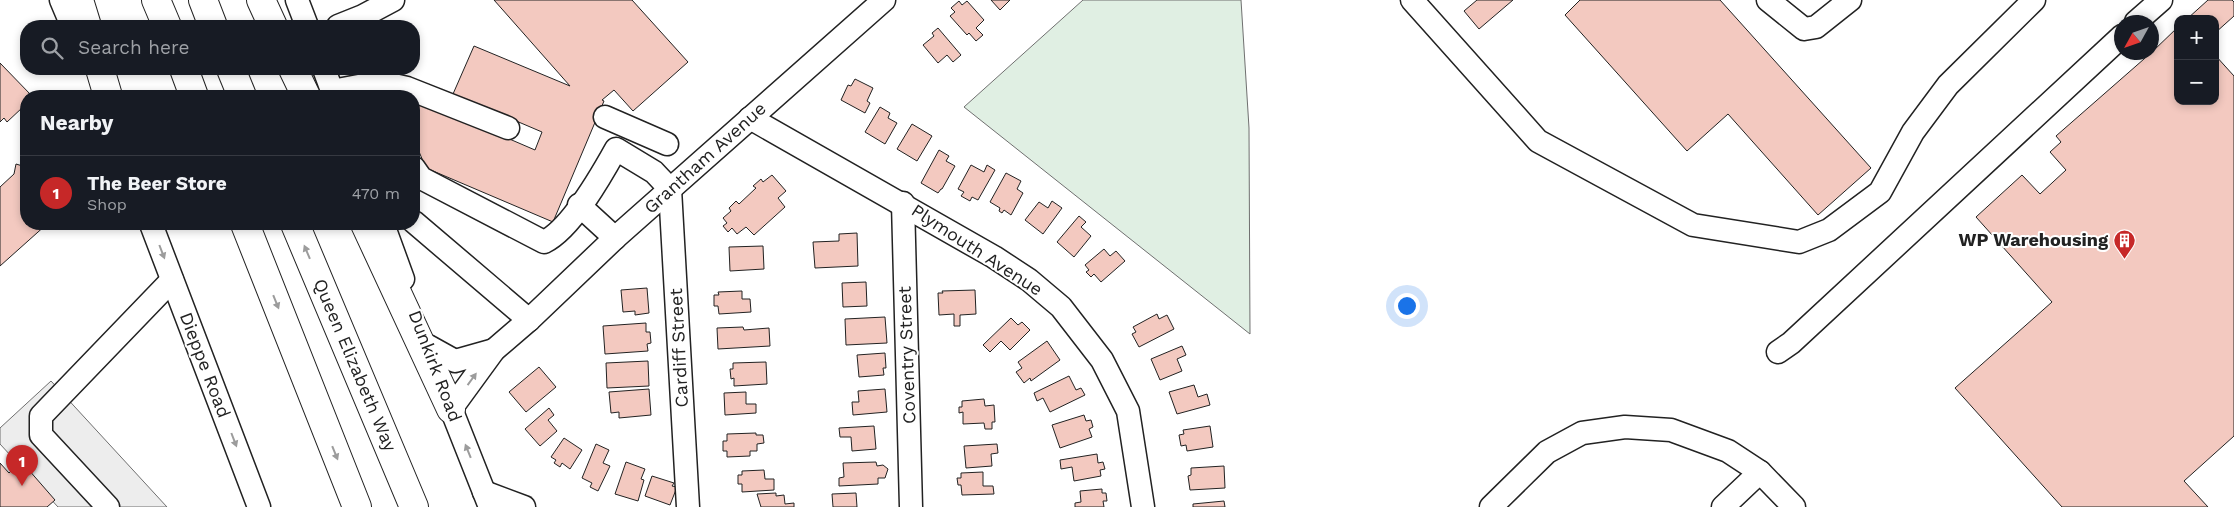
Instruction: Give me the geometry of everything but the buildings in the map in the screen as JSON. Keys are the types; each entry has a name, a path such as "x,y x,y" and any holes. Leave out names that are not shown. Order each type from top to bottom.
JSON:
{"highway":[{"path":"79,0 85,20"},
{"path":"156,0 164,20"},
{"path":"204,0 211,20"},
{"path":"261,0 270,20"},
{"path":"102,75 106,90"},
{"path":"186,75 192,90"},
{"path":"233,75 240,90"},
{"path":"296,75 303,90"},
{"path":"247,230 357,507"},
{"name":"Queen Elizabeth Way","path":"299,230 414,507"},
{"path":"368,230 421,339 451,409"}],"street":[{"path":"61,0 69,20"},
{"path":"297,0 305,20"},
{"path":"346,20 361,8 393,0"},
{"name":"Grantham Avenue","path":"451,409 494,350 529,320 615,238 884,0"},
{"path":"1412,0 1538,141 1693,225 1799,242 1829,230 1880,192 1912,132 1948,85 2034,0"},
{"path":"1768,0 1804,29 1816,26 1850,0"},
{"path":"2144,15 2160,0"},
{"path":"1778,352 1799,336 2114,43"},
{"path":"91,75 98,90"},
{"path":"326,75 332,90"},
{"path":"350,90 385,82 412,90"},
{"path":"420,93 508,128"},
{"path":"605,117 667,144 696,166"},
{"name":"Plymouth Avenue","path":"750,118 903,204 1022,275 1061,307 1102,360 1128,411 1143,507"},
{"path":"647,167 667,144"},
{"path":"420,177 544,242 556,236 600,178 616,149 654,172 670,189"},
{"name":"Cardiff Street","path":"670,189 688,507"},
{"name":"Coventry Street","path":"903,204 911,507"},
{"path":"579,206 615,238"},
{"path":"420,227 529,320"},
{"name":"Dieppe Road","path":"153,230 260,507"},
{"name":"Dunkirk Road","path":"384,230 421,339"},
{"path":"108,507 41,435 40,416 172,280"},
{"name":"Grantham Avenue","path":"421,339 456,361 494,350"},
{"name":"Dunkirk Road","path":"451,409 487,500"},
{"path":"1491,507 1547,452 1582,433 1625,427 1671,430 1709,442 1728,451 1760,472 1794,507"},
{"path":"1723,507 1760,472"},
{"path":"487,500 524,507"}],"green space":[{"path":"1083,0 1241,0 1249,128 1250,334 964,107"}],"shaded area":[{"path":"51,381 167,507 58,507 0,444 0,428"}],"place":[{"name":"WP Warehousing","path":"2124,259"},
{"name":"The Beer Store","path":"22,486"}]}
